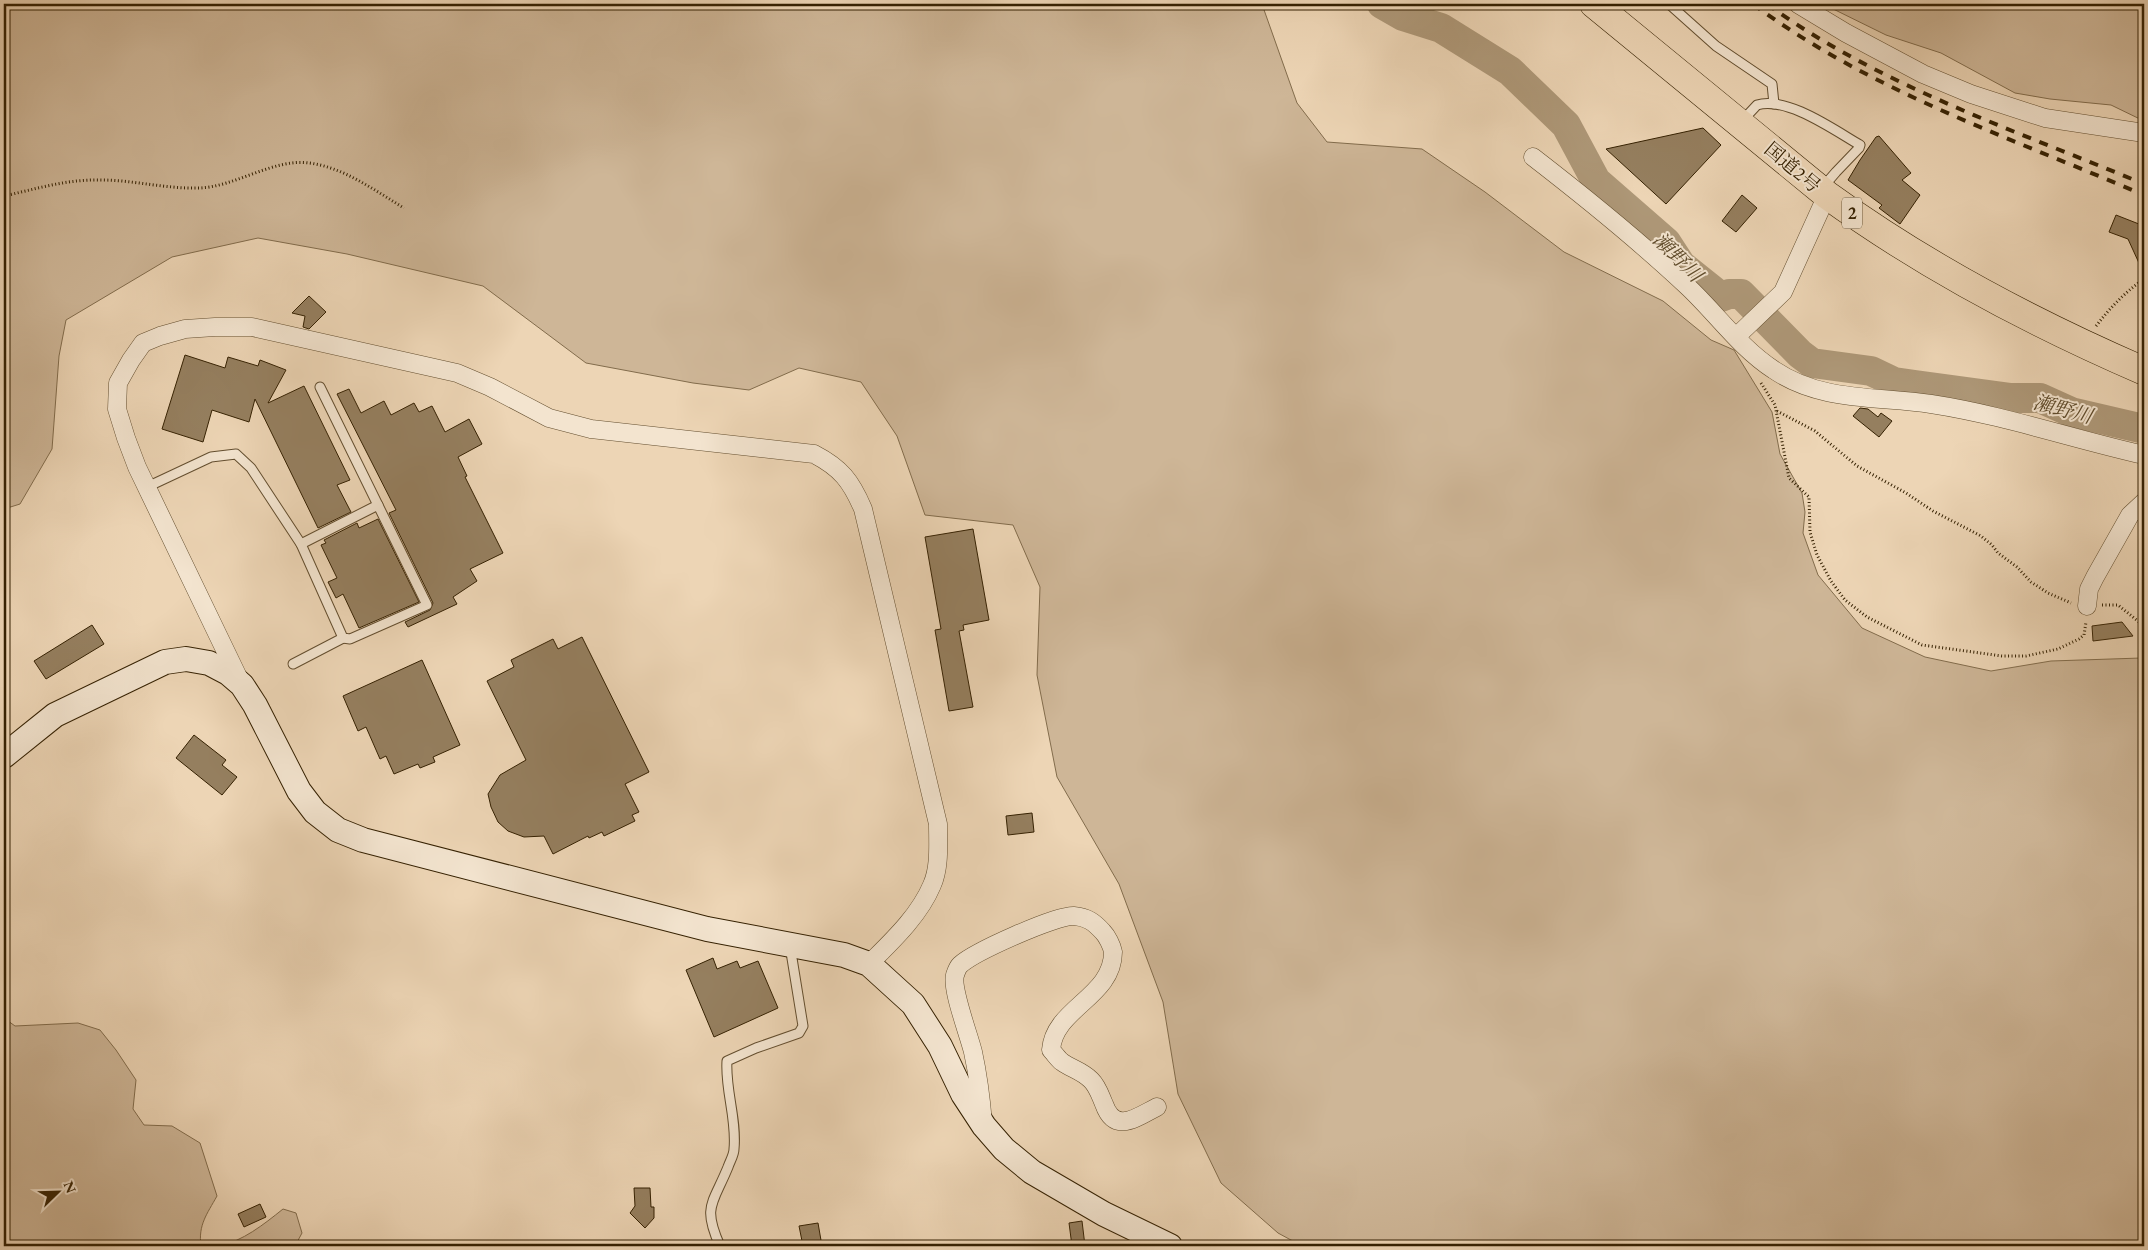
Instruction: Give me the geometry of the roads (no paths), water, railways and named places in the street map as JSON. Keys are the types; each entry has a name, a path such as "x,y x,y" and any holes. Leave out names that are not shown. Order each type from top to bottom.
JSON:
{"highway":[{"name":"国道2号","path":"1594,4 1824,192 1934,266 2082,344 2144,371"}],"street":[{"path":"1798,4 1846,33 1916,70 1971,94 2045,118 2144,133"},
{"path":"1534,157 1645,248 1707,305 1753,354 1792,381 1828,393 1930,404 1994,417 2144,455"},
{"path":"1738,335 1772,305 1783,292 1824,192"},
{"path":"869,964 896,937 932,885 938,864 938,824 863,509 855,490 834,464 814,454 591,429 549,418 490,387 457,373 252,327 215,326 185,329 144,343 130,360 118,383 117,409 126,438 147,487 242,685 256,704 299,791 315,812 338,830 363,840 707,929 844,955 869,964 913,1004 940,1046 963,1094 984,1126 1004,1149 1032,1172 1104,1214 1170,1246"},
{"path":"2087,606 2089,588 2130,515 2144,502"},
{"path":"4,756 55,715 165,662 186,660 209,663 228,673 242,685"},
{"path":"984,1126 972,1051 961,1012 954,976 956,971 959,966 973,956 997,944 1059,918 1072,916 1089,919 1104,933 1113,949 1110,971 1098,987 1060,1026 1052,1038 1051,1050 1062,1062 1078,1069 1092,1081 1100,1092 1110,1116 1115,1120 1126,1122 1157,1107"}],"lane":[{"path":"1669,4 1716,46 1772,84 1774,104"},
{"path":"1740,123 1757,105 1774,104 1812,116 1860,144 1859,148 1836,172 1824,192"},
{"path":"293,664 343,638 350,639 427,605 320,387"},
{"path":"147,487 210,458 236,454 251,468 301,544 343,638"},
{"path":"301,544 378,506"},
{"path":"720,1246 709,1218 712,1201 734,1151 734,1116 726,1075 727,1061 756,1048 799,1033 803,1026 790,946"}],"waterway":[{"name":"瀬野川","path":"1382,4 1403,16 1441,28 1510,71 1566,125 1596,181 1666,242 1681,265 1721,297 1729,294 1741,294 1800,354 1812,363 1871,371 1894,382 2011,398 2040,398 2071,412 2144,429"}],"railway":[{"path":"1753,4 1798,35 1845,63 1893,88 1942,111 2144,195"},
{"path":"1767,4 1810,33 1902,83 1950,105 2144,184"}]}
